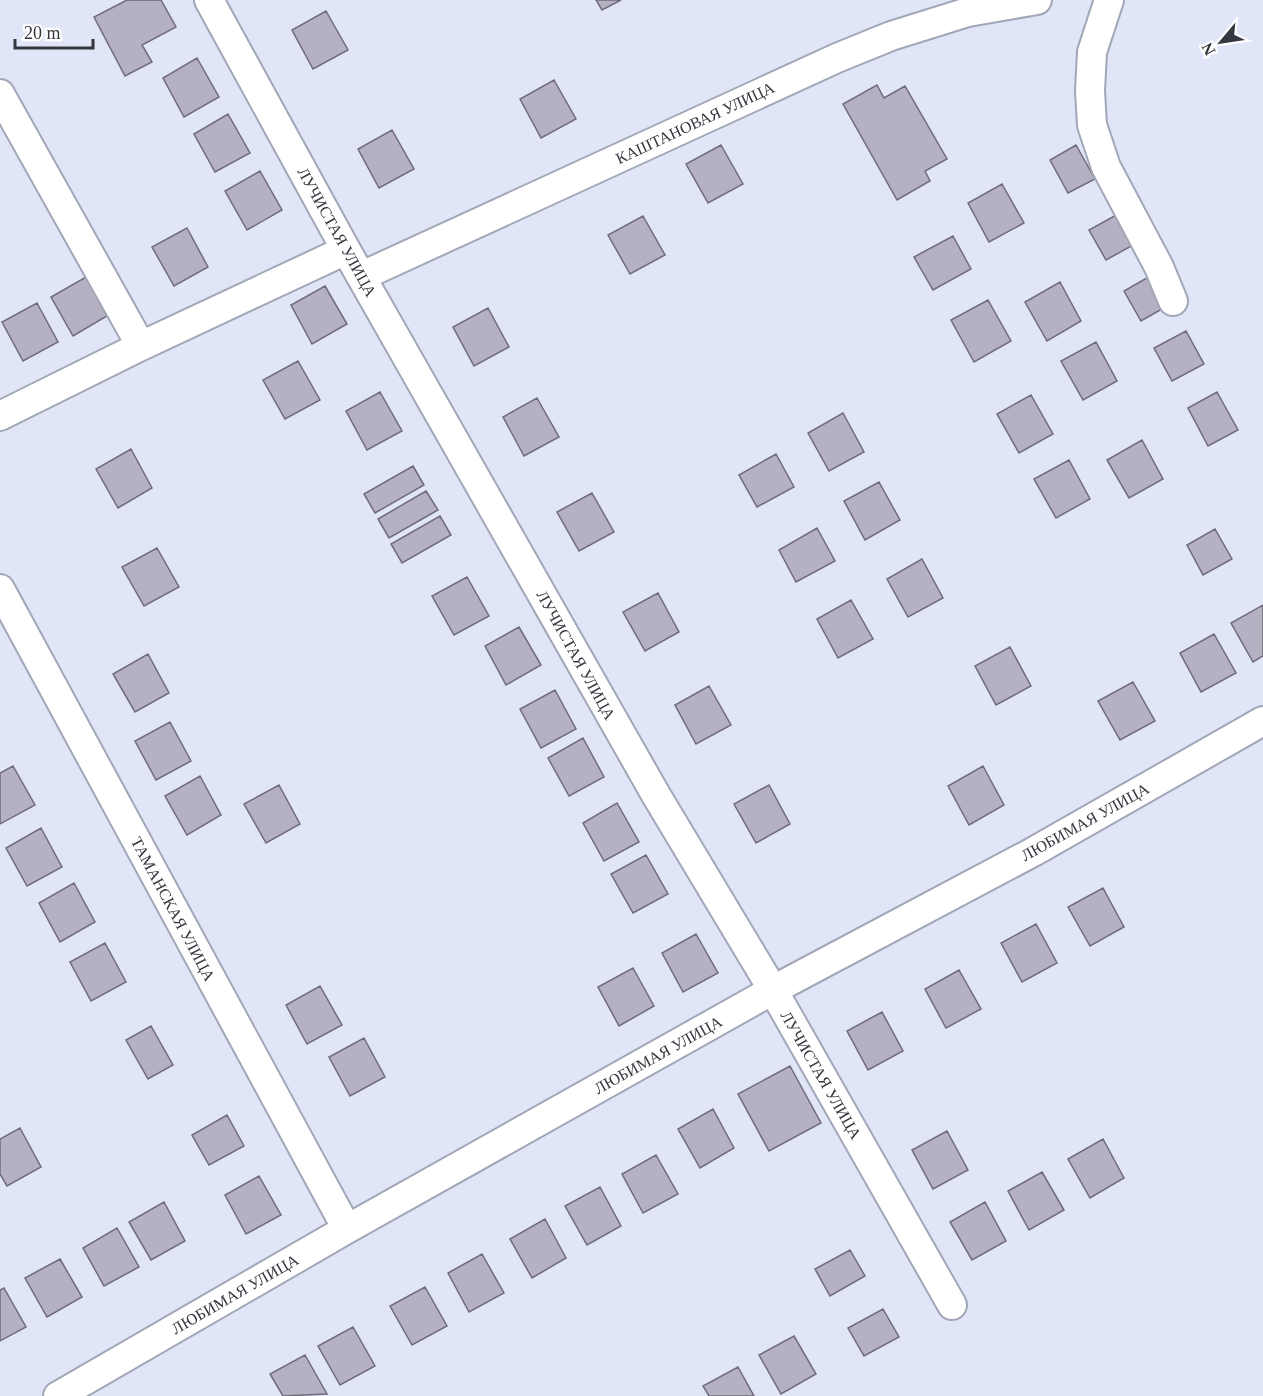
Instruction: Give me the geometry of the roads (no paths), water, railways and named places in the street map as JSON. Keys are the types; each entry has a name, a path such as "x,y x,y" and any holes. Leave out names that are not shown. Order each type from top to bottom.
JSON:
{"street":[{"name":"ЛУЧИСТАЯ УЛИЦА","path":"209,0 346,250 656,795 773,990 952,1305"},
{"name":"КАШТАНОВАЯ УЛИЦА","path":"362,276 891,36 968,12 1037,0"},
{"path":"1109,0 1092,52 1092,125 1106,167 1159,267 1173,301"},
{"path":"0,94 141,346"},
{"path":"0,416 141,346 346,250"},
{"name":"ТАМАНСКАЯ УЛИЦА","path":"0,589 347,1229"},
{"name":"ЛЮБИМАЯ УЛИЦА","path":"58,1396 347,1229 773,990 1033,852 1263,722"}]}
